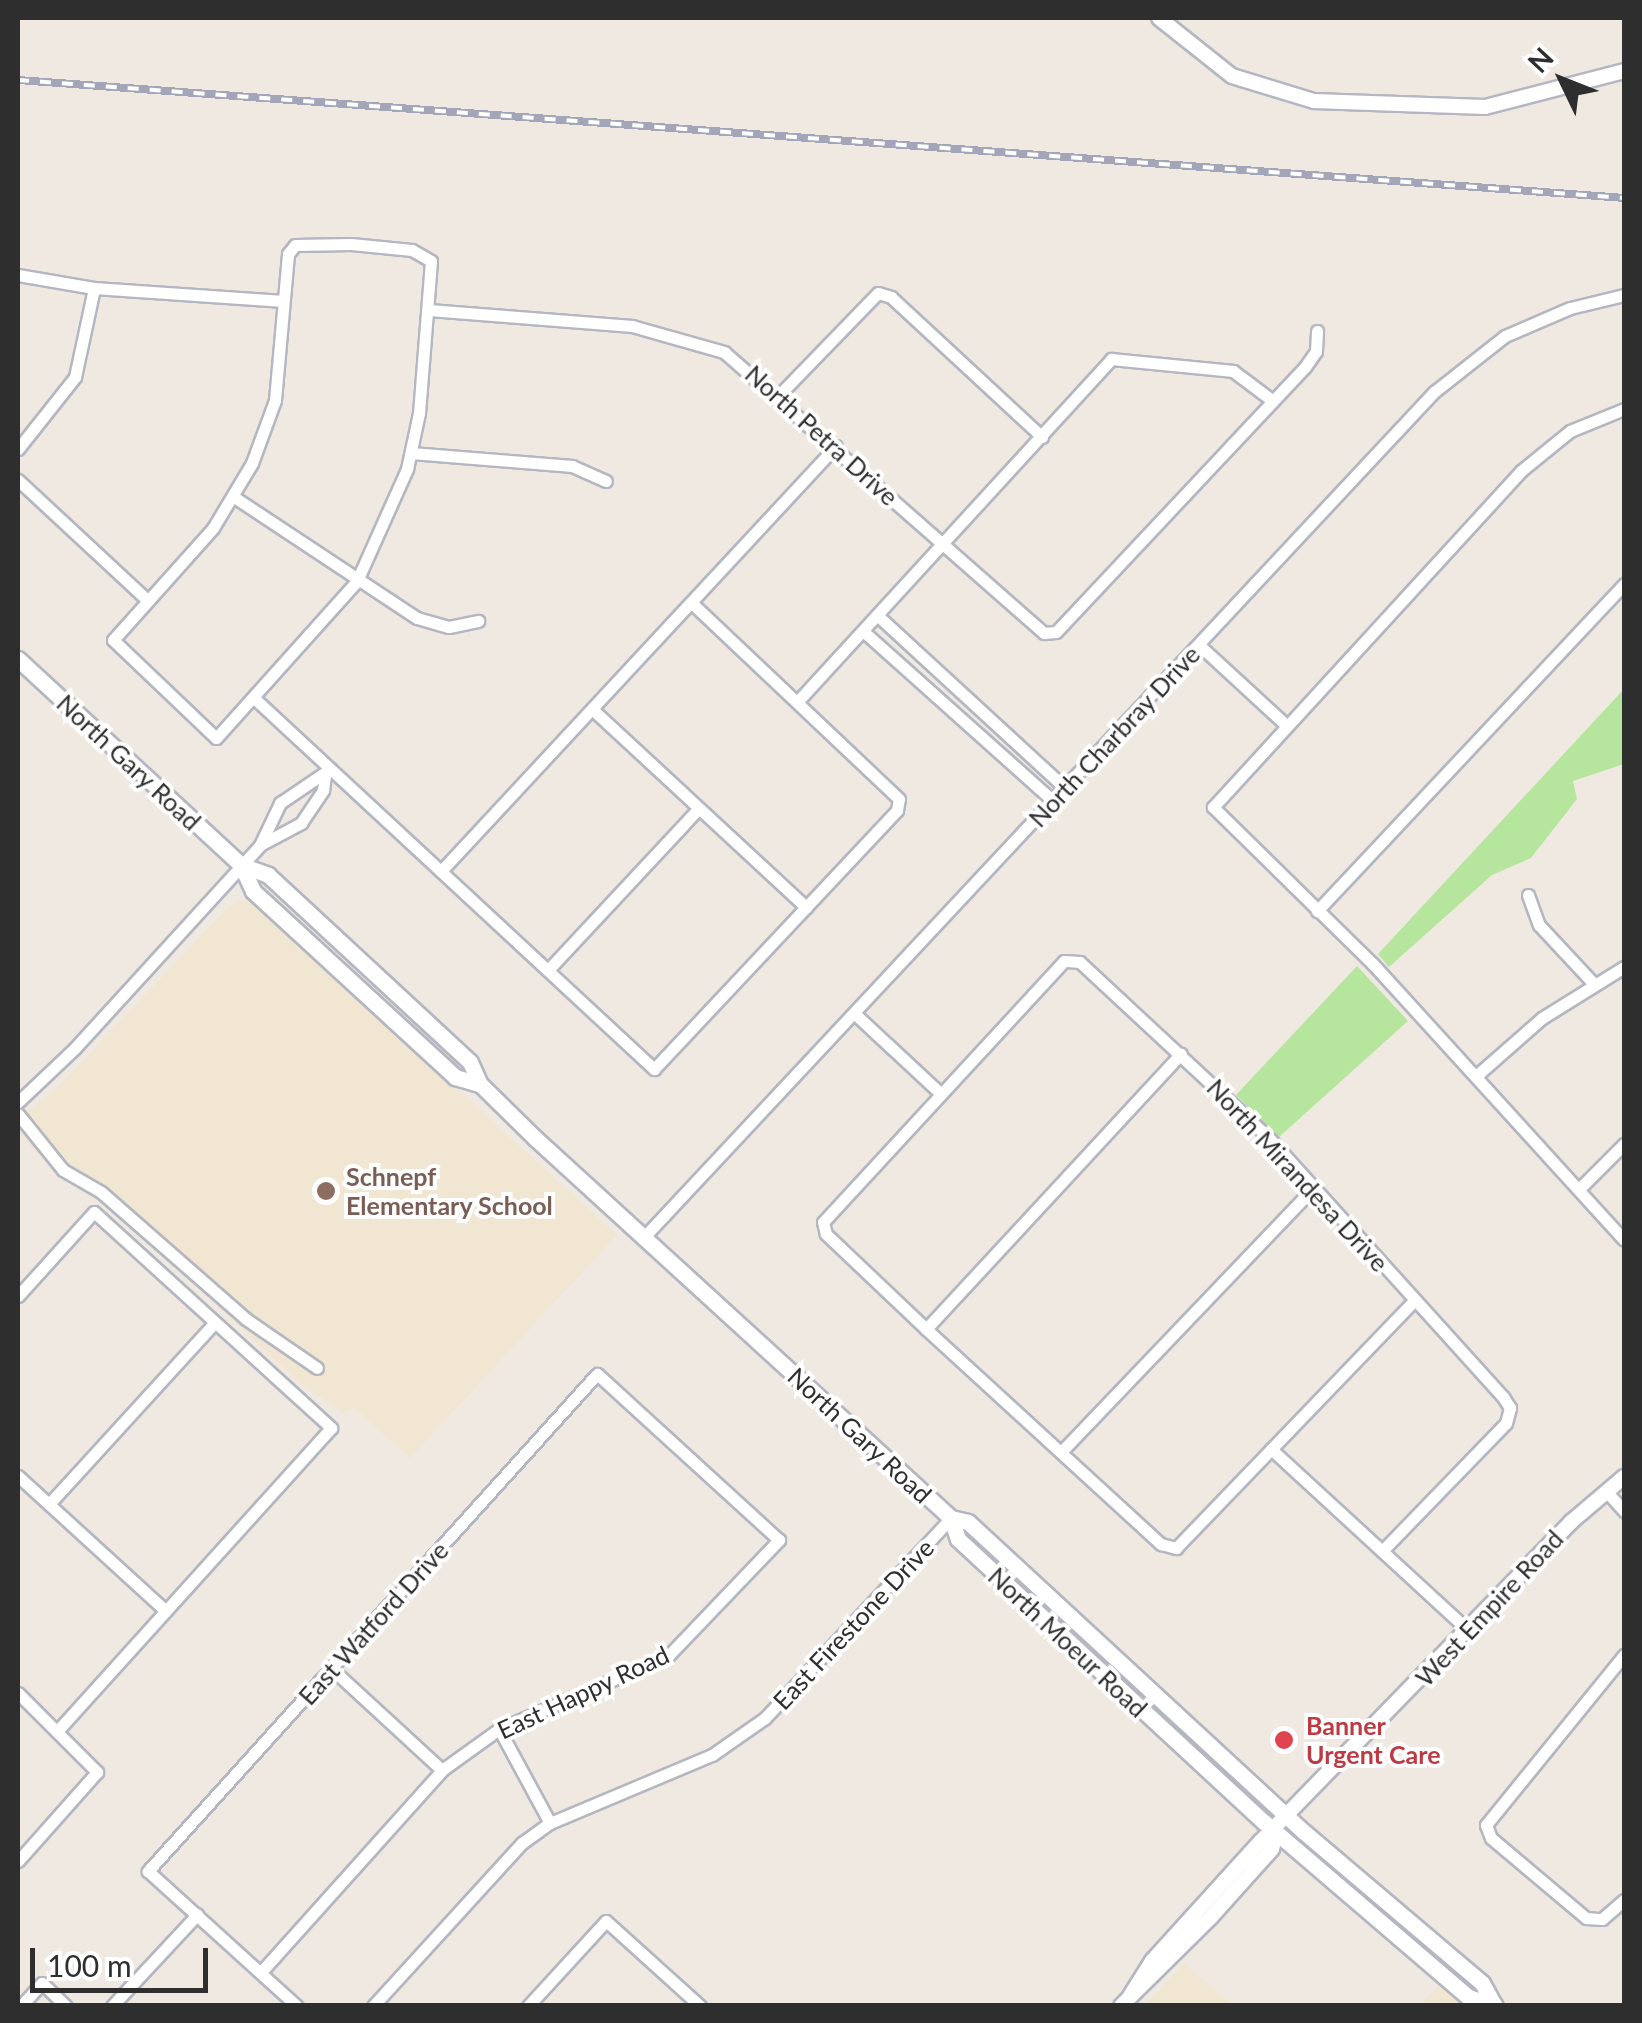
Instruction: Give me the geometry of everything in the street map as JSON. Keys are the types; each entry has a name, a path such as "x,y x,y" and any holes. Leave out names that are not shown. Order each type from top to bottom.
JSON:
{"main road":[{"name":"North Gary Road","path":"18,659 241,866 281,887 470,1062 480,1084 644,1237 950,1518 968,1522 1290,1818"},
{"name":"North Moeur Road","path":"950,1518 958,1539 1276,1833"},
{"path":"1290,1818 1482,1983 1494,2004"},
{"path":"1276,1833 1468,1997 1494,2004"}],"street":[{"path":"1159,18 1232,76 1314,101 1485,107 1624,70"},
{"path":"308,244 426,254 429,310 411,453 356,581 216,738 113,640 234,497 274,400 288,254 308,244"},
{"path":"18,275 94,288 284,302"},
{"path":"18,449 75,377 94,288"},
{"path":"779,394 878,293 891,297 1042,438"},
{"name":"North Charbray Drive","path":"644,1237 1468,362 1541,319 1624,295"},
{"name":"North Petra Drive","path":"429,310 660,330 724,352 779,394 1036,628 1056,632 1273,402"},
{"path":"798,701 1111,359 1233,370 1273,402 1316,350 1317,331"},
{"path":"1624,409 1546,448 1213,806 1476,1076 1624,1240"},
{"path":"440,871 836,446"},
{"path":"411,453 572,466 606,481"},
{"path":"18,480 147,600"},
{"path":"234,497 417,618 449,627 478,621"},
{"path":"1317,911 1624,584"},
{"path":"254,698 327,772 654,1068 897,810 899,799 691,602"},
{"path":"877,616 1065,788"},
{"path":"863,631 964,726 1053,801"},
{"path":"1199,645 1286,725"},
{"path":"964,726 978,706"},
{"path":"592,709 806,907"},
{"path":"18,1102 74,1049 260,845 280,804 327,772"},
{"path":"260,845 302,823 323,790 327,772"},
{"path":"290,798 306,813"},
{"path":"548,970 698,808"},
{"path":"1528,894 1539,925 1594,984"},
{"name":"North Mirandesa Drive","path":"940,1093 1072,958 1181,1054 1314,1187 1510,1408 1506,1423 1382,1551"},
{"path":"1476,1076 1542,1018 1624,968"},
{"path":"855,1014 940,1093 823,1222 826,1234 1162,1544 1176,1548 1415,1300"},
{"path":"926,1329 1181,1054"},
{"path":"18,1114 63,1170 102,1192 246,1318 316,1368"},
{"path":"1579,1190 1624,1144"},
{"path":"1061,1452 1314,1187"},
{"path":"18,1296 94,1212 331,1428 58,1730"},
{"path":"49,1504 215,1322"},
{"name":"East Watford Drive","path":"197,1915 148,1871 596,1374 779,1540"},
{"path":"1271,1449 1468,1630"},
{"path":"18,1476 166,1612"},
{"name":"West Empire Road","path":"1125,2000 1152,1961 1468,1630 1606,1490 1624,1477"},
{"path":"1606,1490 1624,1511"},
{"name":"East Firestone Drive","path":"373,2006 478,1888 550,1824 712,1754 765,1718 950,1518"},
{"name":"East Happy Road","path":"261,1972 442,1770 499,1728 668,1656 779,1540"},
{"path":"1624,1656 1486,1824 1490,1838 1586,1918 1602,1919 1624,1900"},
{"path":"332,1669 442,1770"},
{"path":"18,1693 97,1772 18,1861"},
{"path":"499,1728 550,1824"},
{"path":"112,2006 197,1915 297,2006"},
{"path":"528,2006 606,1920 700,2006"},
{"path":"21,2006 42,1983 66,2006"}],"shaded area":[{"name":"Schnepf Elementary School","path":"248,899 617,1235 410,1458 355,1408 343,1413 300,1383 109,1205 57,1176 18,1131 18,1121 58,1087 230,905"},
{"path":"1184,1963 1232,2005 1145,2005"},
{"path":"1440,1984 1465,2005 1420,2005"}],"green space":[{"path":"1624,689 1624,764 1573,781 1577,799 1531,858 1492,875 1389,967 1378,954"},
{"path":"1357,966 1408,1021 1279,1137 1236,1095"}],"railway":[{"path":"18,80 1624,198"}],"place":[{"name":"Schnepf Elementary School","path":"326,1191"},
{"name":"Banner Urgent Care","path":"1284,1740"}]}
